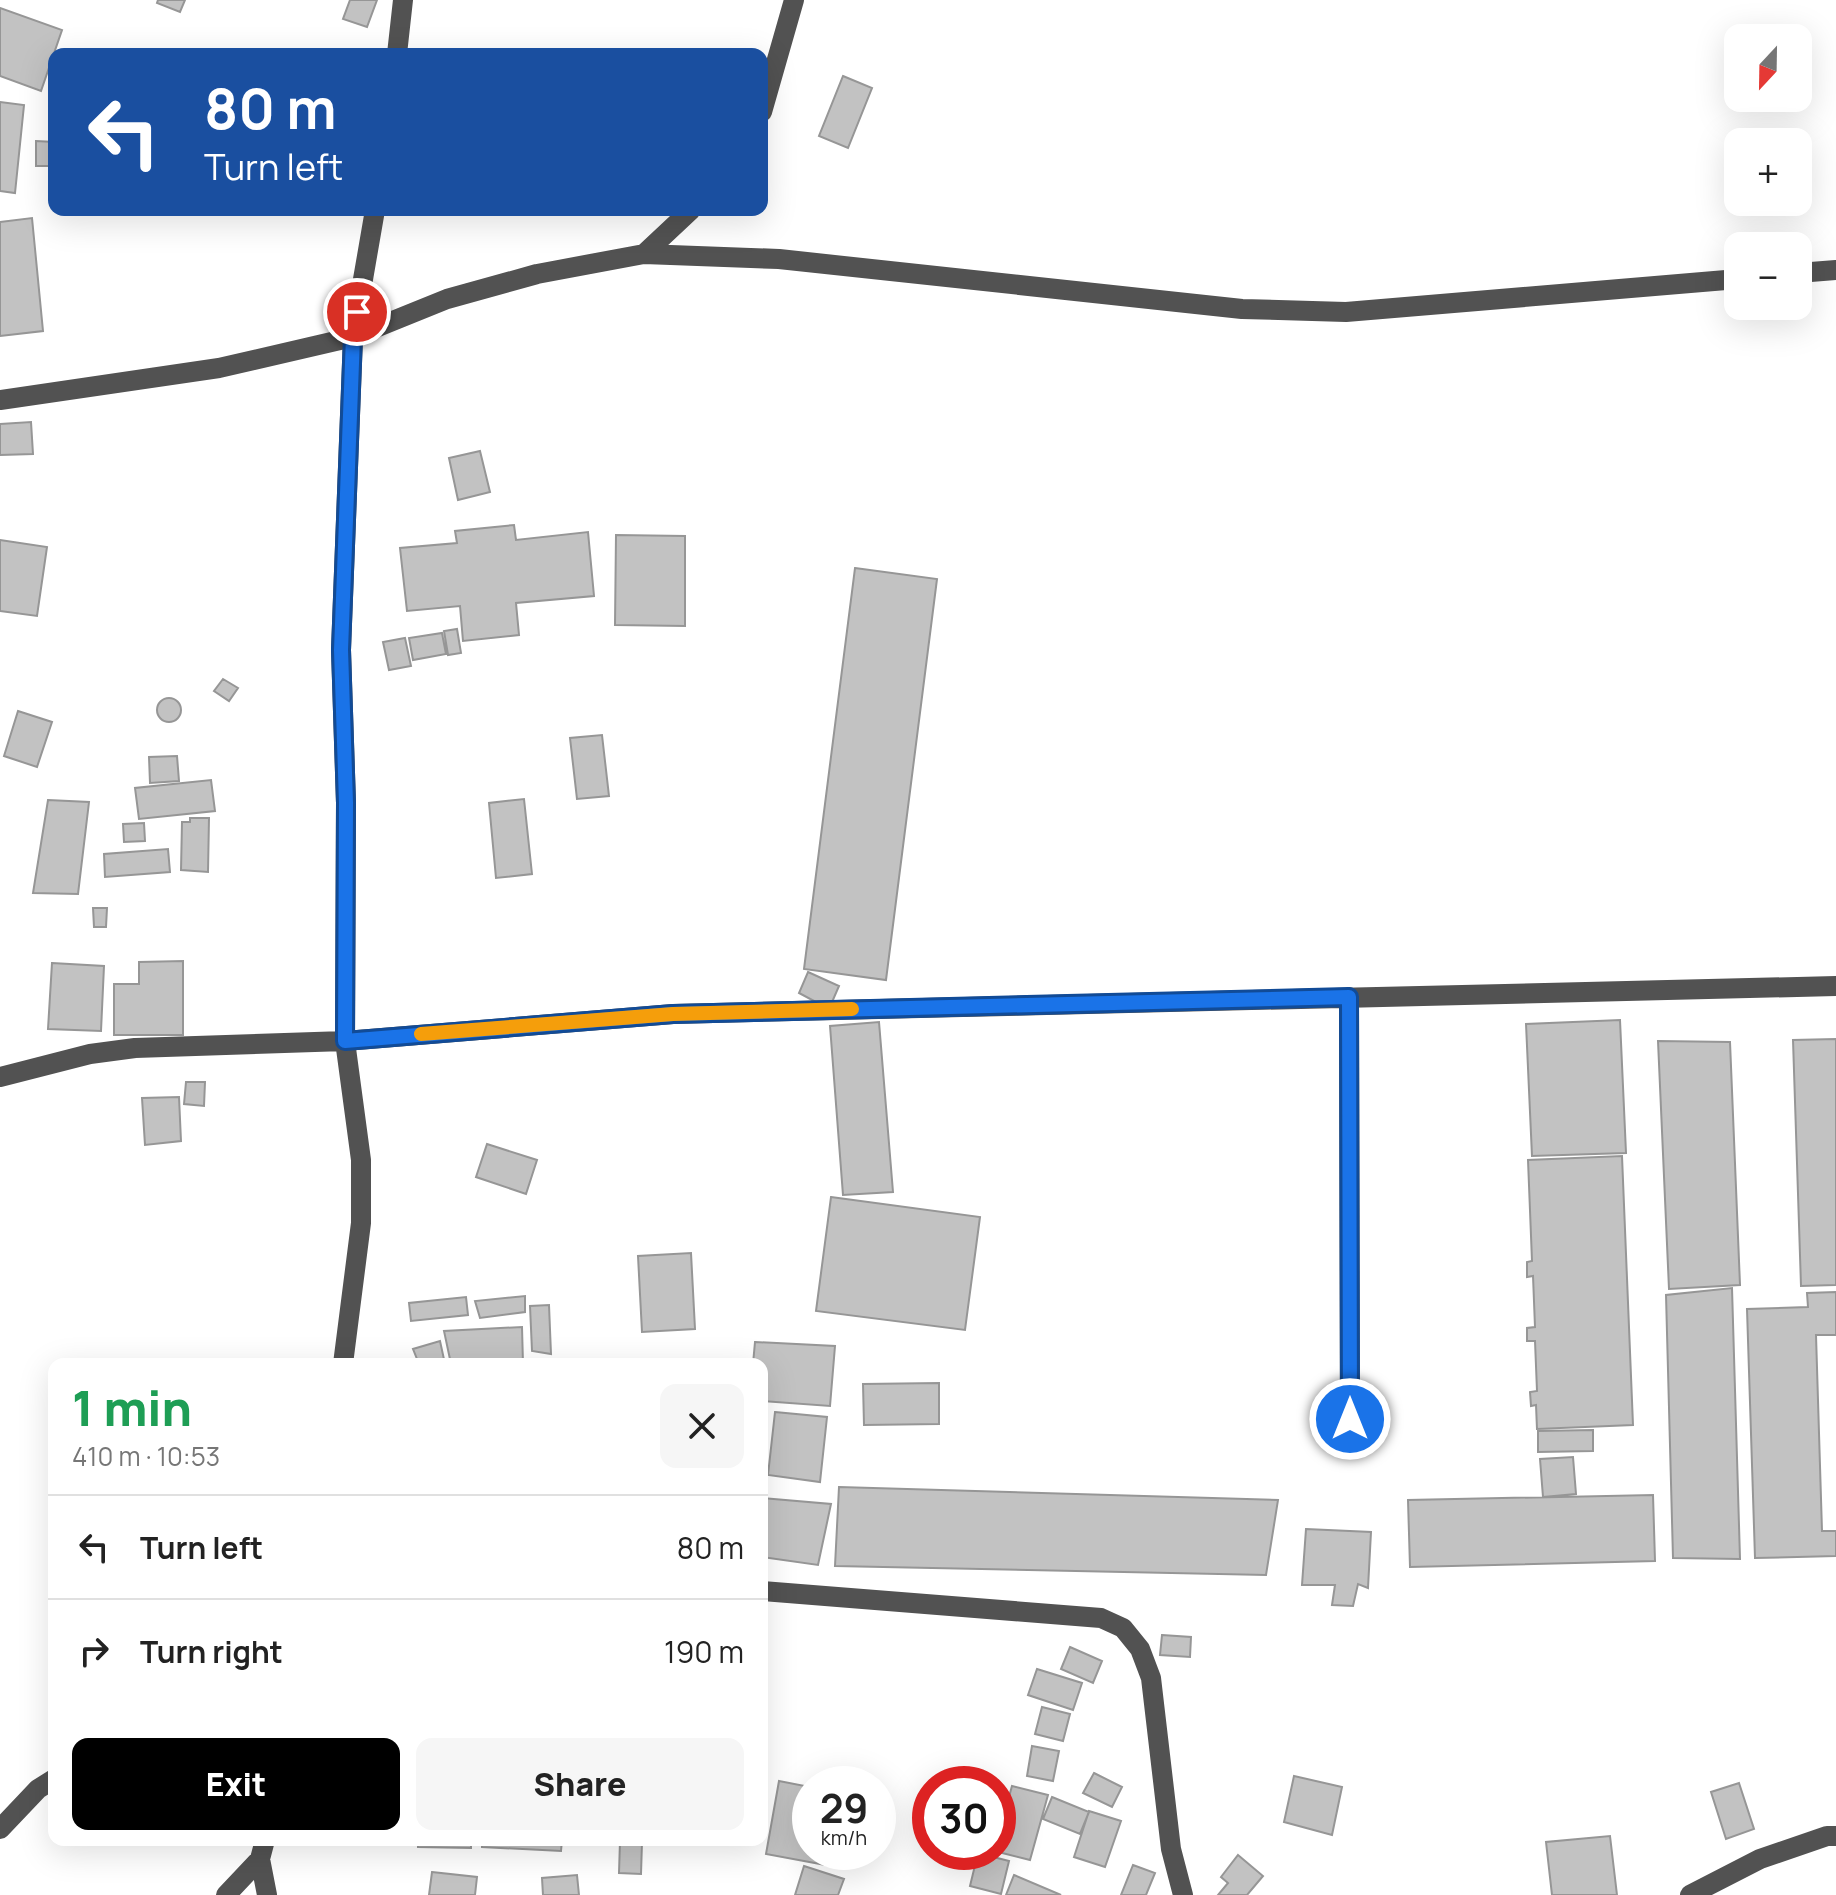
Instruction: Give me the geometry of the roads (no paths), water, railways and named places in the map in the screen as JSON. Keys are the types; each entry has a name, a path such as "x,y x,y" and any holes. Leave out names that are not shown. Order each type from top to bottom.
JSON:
{"street":[{"path":"398,48 403,0"},
{"path":"768,91 794,0"},
{"path":"344,1358 361,1223 361,1160 345,1041 346,803 341,650 353,337 374,216"},
{"path":"644,254 685,216"},
{"path":"0,400 219,368 353,337 447,299 537,274 644,254 779,259 1242,309 1346,312 1724,280"},
{"path":"1812,272 1836,270"},
{"path":"0,1077 90,1054 135,1048 345,1041 673,1014 1836,986"},
{"path":"1349,997 1350,1419"},
{"path":"768,1591 1101,1618 1123,1628 1140,1649 1151,1678 1171,1849 1183,1895"},
{"path":"0,1829 14,1818 38,1789 48,1783"},
{"path":"1690,1895 1760,1859 1827,1836 1836,1836"},
{"path":"226,1895 263,1850"},
{"path":"263,1850 267,1895"}]}
